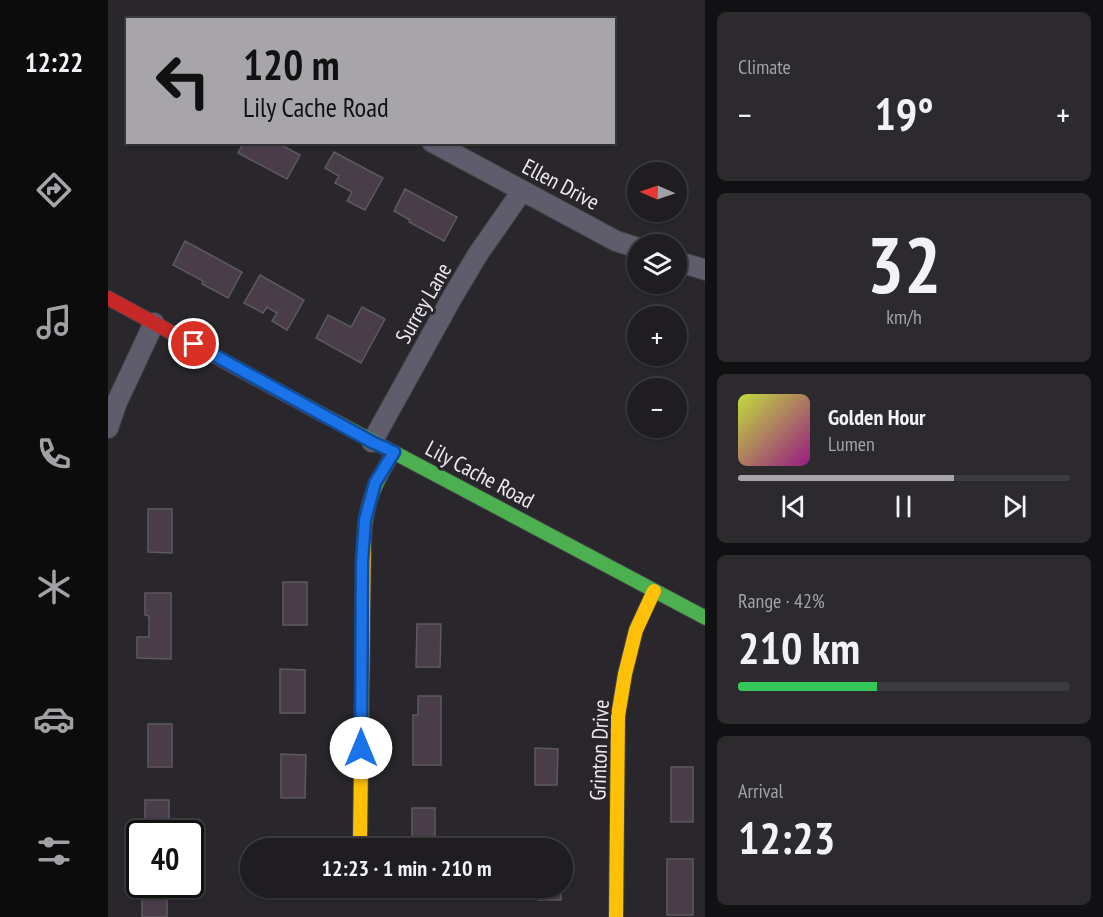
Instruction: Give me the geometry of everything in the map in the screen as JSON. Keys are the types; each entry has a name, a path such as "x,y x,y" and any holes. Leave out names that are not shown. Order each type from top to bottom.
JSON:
{"street":[{"name":"Ellen Drive","path":"436,144 616,241 627,244"},
{"name":"Surrey Lane","path":"372,442 458,288 522,191"},
{"path":"687,264 705,270"},
{"name":"Lily Cache Road","path":"108,298 372,442 705,618"},
{"path":"108,428 117,402 154,322"},
{"path":"360,838 362,561 365,520 375,483 394,452"},
{"name":"Grinton Drive","path":"616,917 618,716 636,630 654,591"}],"building":[{"path":"243,144 280,144 300,155 287,179 238,153"},
{"path":"334,152 383,178 365,210 347,201 352,192 335,183 339,176 325,168"},
{"path":"405,189 457,217 444,241 394,211"},
{"path":"185,241 242,272 228,298 173,265"},
{"path":"260,275 304,300 287,330 272,321 277,313 267,307 263,313 244,303"},
{"path":"362,307 385,319 361,363 316,338 328,315 351,327"},
{"path":"148,509 172,509 172,553 148,552"},
{"path":"283,582 307,582 307,625 283,625"},
{"path":"145,593 171,593 171,659 137,658 137,637 149,637 149,616 145,615"},
{"path":"417,624 441,624 440,667 416,667"},
{"path":"280,669 305,670 305,713 280,713"},
{"path":"418,696 441,696 441,765 413,765 413,715 418,715"},
{"path":"148,724 172,724 172,767 148,767"},
{"path":"535,748 558,749 557,785 535,785"},
{"path":"281,754 306,755 305,798 281,798"},
{"path":"671,767 693,767 693,822 671,822"},
{"path":"145,800 169,800 169,820 145,820"},
{"path":"412,808 435,808 435,838 412,838"},
{"path":"667,859 693,859 693,915 667,915"},
{"path":"142,898 167,898 167,917 142,917"},
{"path":"538,898 561,898 561,900 538,900"}],"traffic: fast":[{"path":"312,409 705,617"},
{"path":"364,538 369,503 394,452"}],"traffic: slow":[{"path":"360,838 364,538"},
{"path":"616,917 618,716 636,630 654,591"}],"traffic: jam":[{"path":"108,298 312,409"}],"route":[{"path":"194,344 394,452 375,483 365,520 362,561 361,748"}]}
